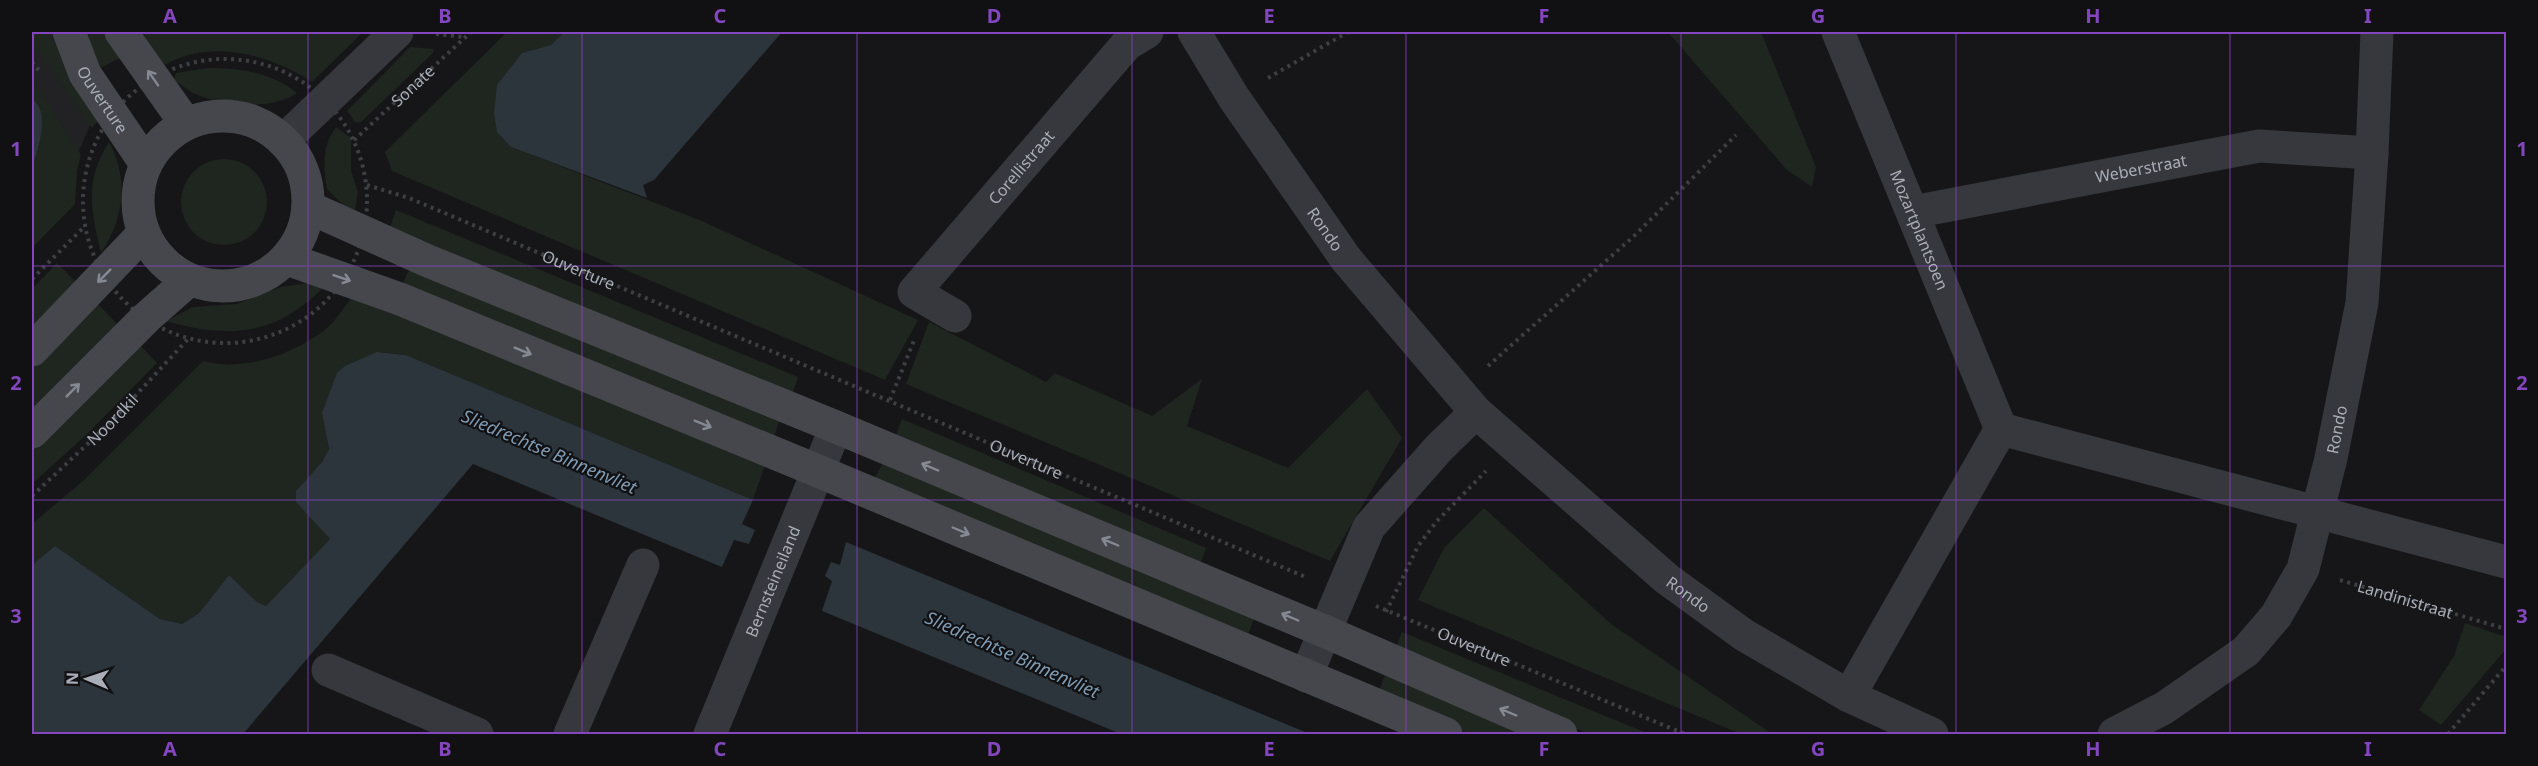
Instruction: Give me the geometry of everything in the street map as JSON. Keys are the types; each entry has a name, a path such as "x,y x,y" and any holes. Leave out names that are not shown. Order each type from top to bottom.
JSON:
{"street":[{"name":"Ouverture","path":"69,32 85,74 146,164"},
{"path":"120,32 186,124"},
{"path":"283,141 397,32"},
{"name":"Corellistraat","path":"944,309 914,292 1127,44 1147,32"},
{"name":"Rondo","path":"1194,32 1234,98 1346,259 1468,403 1667,579 1744,635 1849,696 1932,735"},
{"name":"Mozartplantsoen","path":"1838,32 2001,429"},
{"name":"Rondo","path":"2114,735 2164,708 2246,651 2276,616 2303,569 2318,513 2362,303 2377,32"},
{"path":"237,117 270,130 283,141 303,171 308,207 302,235 287,259 258,279 241,285 224,287 189,280 170,268 154,252 144,233 138,198 146,164 162,141 186,124 202,118 237,117"},
{"name":"Weberstraat","path":"1913,212 2259,146 2372,153"},
{"path":"308,207 428,261 836,427 1323,631 1562,735"},
{"path":"32,350 144,233"},
{"path":"287,259 345,279 818,471 1446,735"},
{"path":"32,432 146,318 189,280"},
{"path":"1306,676 1323,631 1370,527 1439,448 1468,403"},
{"name":"Bernsteineiland","path":"710,735 836,427"},
{"path":"1849,696 2001,429 2506,562"},
{"path":"570,735 643,566"},
{"path":"328,670 477,735"}],"path":[{"name":"Sonate","path":"354,140 471,32"},
{"path":"1234,98 1348,32"},
{"path":"223,57 260,62 294,75 323,102 354,140 368,185 368,208 357,256 345,279 326,302 303,320 277,333 249,341 219,343 189,338 146,318 123,299 105,275 93,252 86,226 84,189 92,152 111,115 132,92 153,77 187,63 223,57"},
{"path":"1468,403 1736,135"},
{"name":"Ouverture","path":"368,185 409,198 1685,735"},
{"path":"32,279 86,226"},
{"path":"890,400 923,319 944,309"},
{"name":"Noordkil","path":"32,496 112,421 189,338"},
{"path":"1371,653 1387,611 1418,546 1437,521 1512,444"},
{"name":"Landinistraat","path":"2303,569 2506,629"},
{"path":"2448,735 2506,666"}],"shaded area":[{"path":"32,32 51,32 93,118 32,247"},
{"path":"32,32 48,32 98,121 92,128 41,54 32,46"},
{"path":"83,32 107,32 120,58 100,68"},
{"path":"142,32 363,32 312,82 295,72 258,57 218,51 179,58 161,67"},
{"path":"507,32 564,32 551,45 522,53 511,147 702,221 918,320 885,380 392,171 385,152"},
{"path":"1668,32 1761,32 1816,167 1812,187 1786,169"},
{"path":"410,47 434,49 433,53 361,122 356,123 347,111"},
{"path":"208,68 232,69 266,76 297,93 274,102 245,105 204,97 193,93 174,80 176,73"},
{"path":"32,78 81,155 77,170 75,204 32,248 32,168 39,140 38,103 32,99"},
{"path":"336,127 351,138 351,171 358,192 354,216 327,189 326,149"},
{"path":"109,142 119,170 121,198 115,226 101,253 92,196 96,169"},
{"path":"224,159 241,162 255,171 264,185 267,202 264,219 255,233 241,242 224,245 207,242 193,233 184,219 181,202 184,185 193,171 207,162"},
{"path":"396,210 798,377 791,399 388,233"},
{"path":"57,263 76,282 32,327 32,289"},
{"path":"411,266 779,422 772,443 401,287"},
{"path":"308,283 325,284 302,306 270,324 236,331 219,331 166,321 193,307 236,304 281,287"},
{"path":"355,294 765,465 753,500 406,355 380,352 322,413 329,449 322,462 296,491 297,502 330,539 266,606 257,602 229,575 199,613 182,624 160,619 55,546 32,565 32,524 84,480 203,361 219,364 251,363 282,354 325,330"},
{"path":"97,303 117,324 32,411 32,368"},
{"path":"929,322 1046,382 1055,373 1152,416 1202,379 1187,426 1288,468 1367,389 1402,438 1330,561 906,384"},
{"path":"138,343 157,363 87,434 32,484 32,450"},
{"path":"902,419 1206,548 1198,570 893,444"},
{"path":"882,464 1254,618 1246,641 872,484"},
{"path":"1484,508 1611,624 1772,734 1741,734 1418,600 1444,548"},
{"path":"2465,623 2506,637 2506,649 2441,725 2419,710 2454,656"},
{"path":"1402,632 1649,734 1589,734 1394,652"},
{"path":"1385,675 1527,734 1470,734 1377,696"}],"water":[{"path":"564,32 782,32 654,180 643,185 647,198 511,147 497,132 494,113 497,85 522,53 551,45"},
{"path":"32,99 38,105 42,122 40,141 32,168"},
{"name":"Sliedrechtse Binnenvliet","path":"377,352 406,355 753,500 742,524 755,530 749,544 734,540 722,567 473,464 243,734 32,734 32,565 55,546 160,619 182,624 199,613 229,575 257,602 266,606 330,539 296,502 296,491 322,462 329,449 322,413 337,373 345,366"},
{"name":"Sliedrechtse Binnenvliet","path":"846,542 1310,734 1121,734 822,611 832,581 825,576 831,562 840,565"}]}
